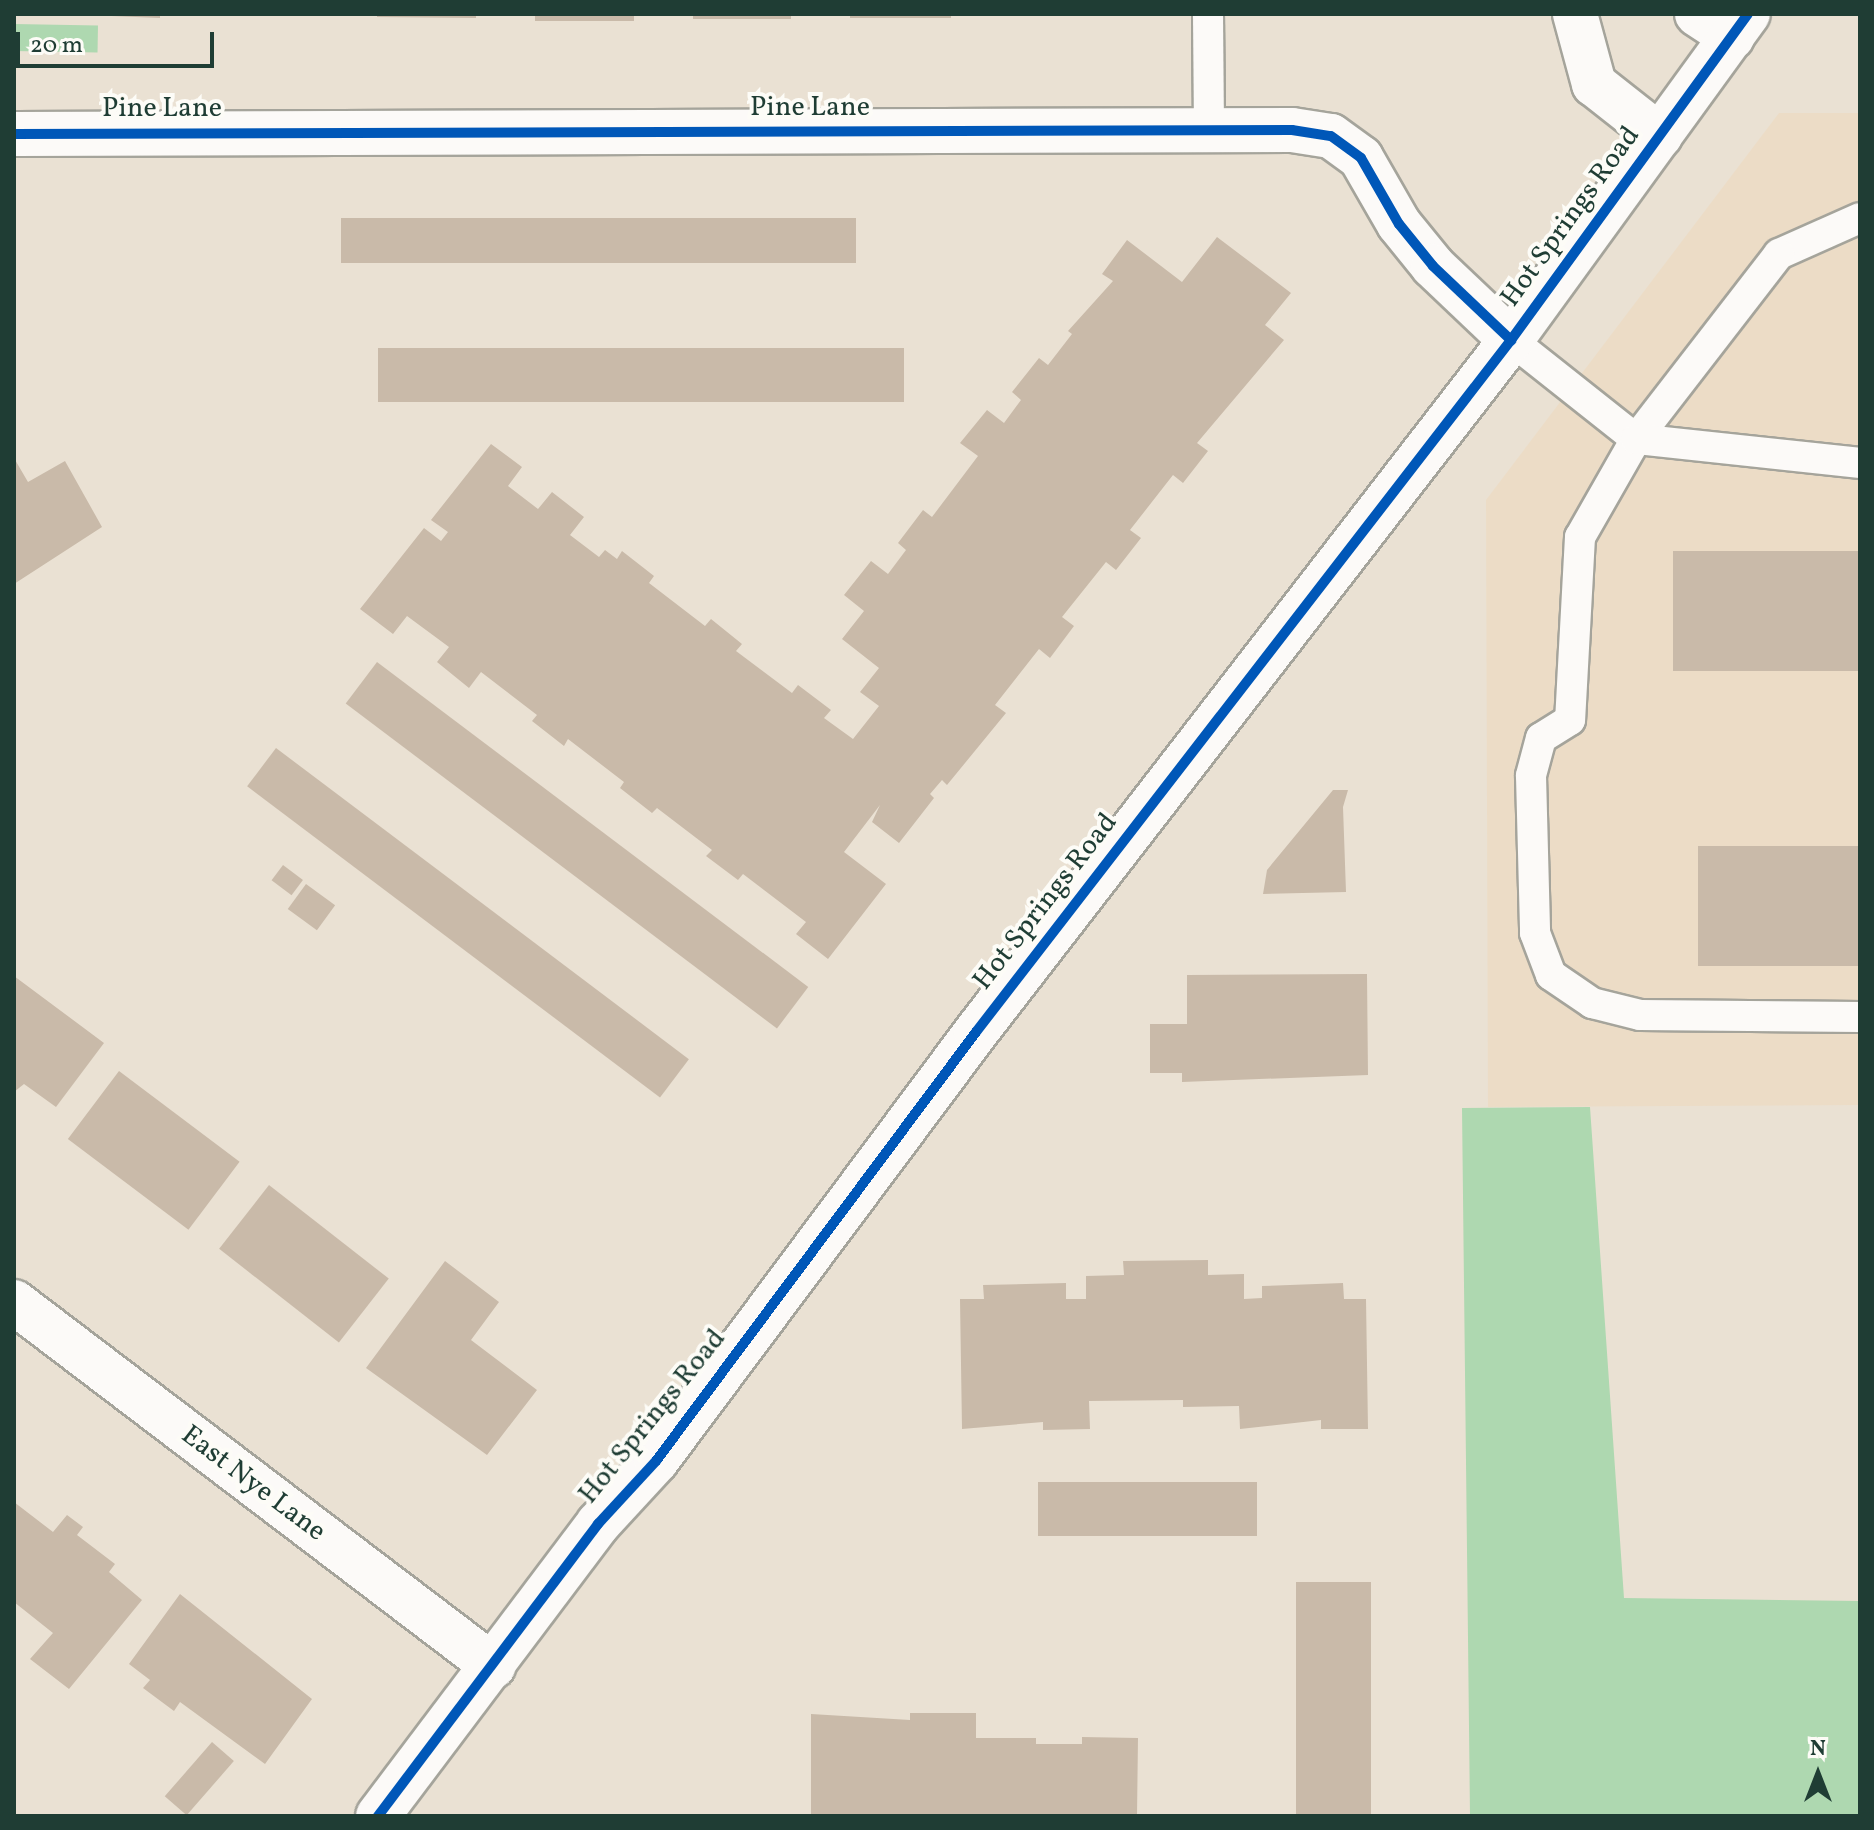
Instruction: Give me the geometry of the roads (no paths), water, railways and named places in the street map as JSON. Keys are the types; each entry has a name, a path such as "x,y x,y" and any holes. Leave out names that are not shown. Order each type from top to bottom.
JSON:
{"street":[{"path":"1575,14 1594,84 1660,136"},
{"name":"Hot Springs Road","path":"378,1816 598,1524 656,1461 976,1032 1511,340 1660,136 1726,22"},
{"name":"Pine Lane","path":"14,134 1209,134 1292,130 1331,136 1361,158 1399,224 1433,266 1511,340"},
{"name":"East Nye Lane","path":"14,1302 493,1666"}],"lane":[{"path":"1208,14 1209,134"},
{"path":"1860,218 1779,254 1636,439 1580,537 1570,720 1541,738 1531,776 1535,933 1551,975 1592,1003 1640,1015 1860,1017"},
{"path":"1511,340 1636,439 1860,463"}]}
